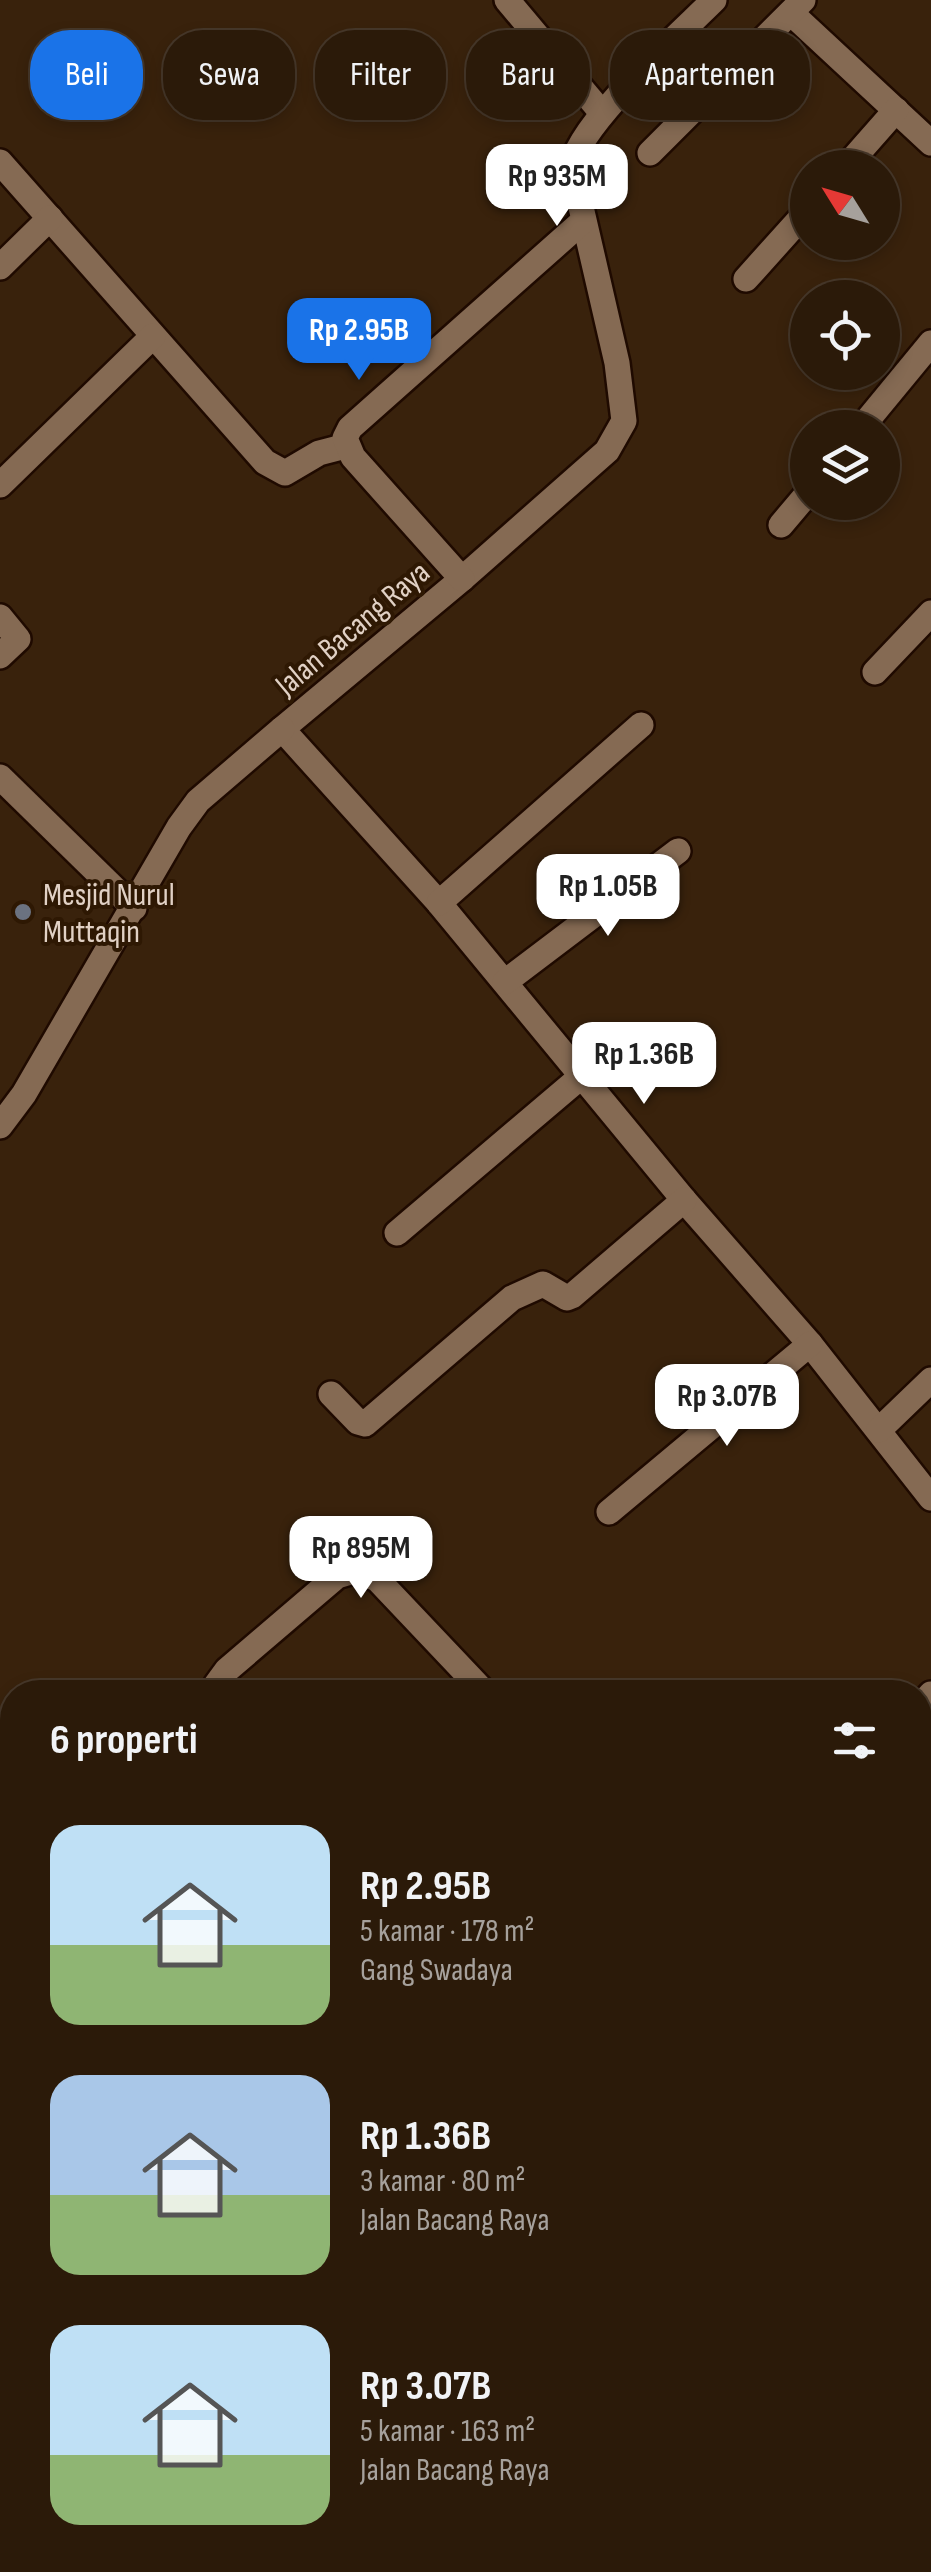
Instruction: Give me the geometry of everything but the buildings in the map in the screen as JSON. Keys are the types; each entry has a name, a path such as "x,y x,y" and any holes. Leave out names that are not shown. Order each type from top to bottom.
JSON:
{"street":[{"path":"507,0 602,113"},
{"name":"Jalan Bacang Raya","path":"714,0 602,113 572,155 583,221 617,364 624,421 607,451 462,579 282,729 440,903 684,1200 810,1344 931,1498"},
{"path":"650,153 797,7 931,143"},
{"path":"861,150 896,110"},
{"path":"0,162 274,469 284,473 294,470 319,453 346,446"},
{"path":"0,268 50,218"},
{"path":"462,579 346,446 345,438 350,428 583,221"},
{"path":"746,279 790,230"},
{"path":"0,485 154,336"},
{"path":"877,410 931,343"},
{"path":"781,525 790,514"},
{"path":"876,672 931,613"},
{"path":"0,618 18,639 0,656"},
{"path":"440,903 640,724"},
{"path":"0,1126 24,1094 179,827 198,801 282,729"},
{"path":"0,777 134,908"},
{"path":"505,982 678,851"},
{"path":"397,1232 582,1075"},
{"path":"331,1394 358,1422 365,1424 512,1298 542,1284 567,1298 572,1296 684,1200"},
{"path":"608,1512 810,1344"},
{"path":"879,1430 931,1380"},
{"path":"220,1680 337,1576 356,1570 377,1579 473,1680"}],"place":[{"name":"Mesjid Nurul Muttaqin","path":"23,912"}]}
